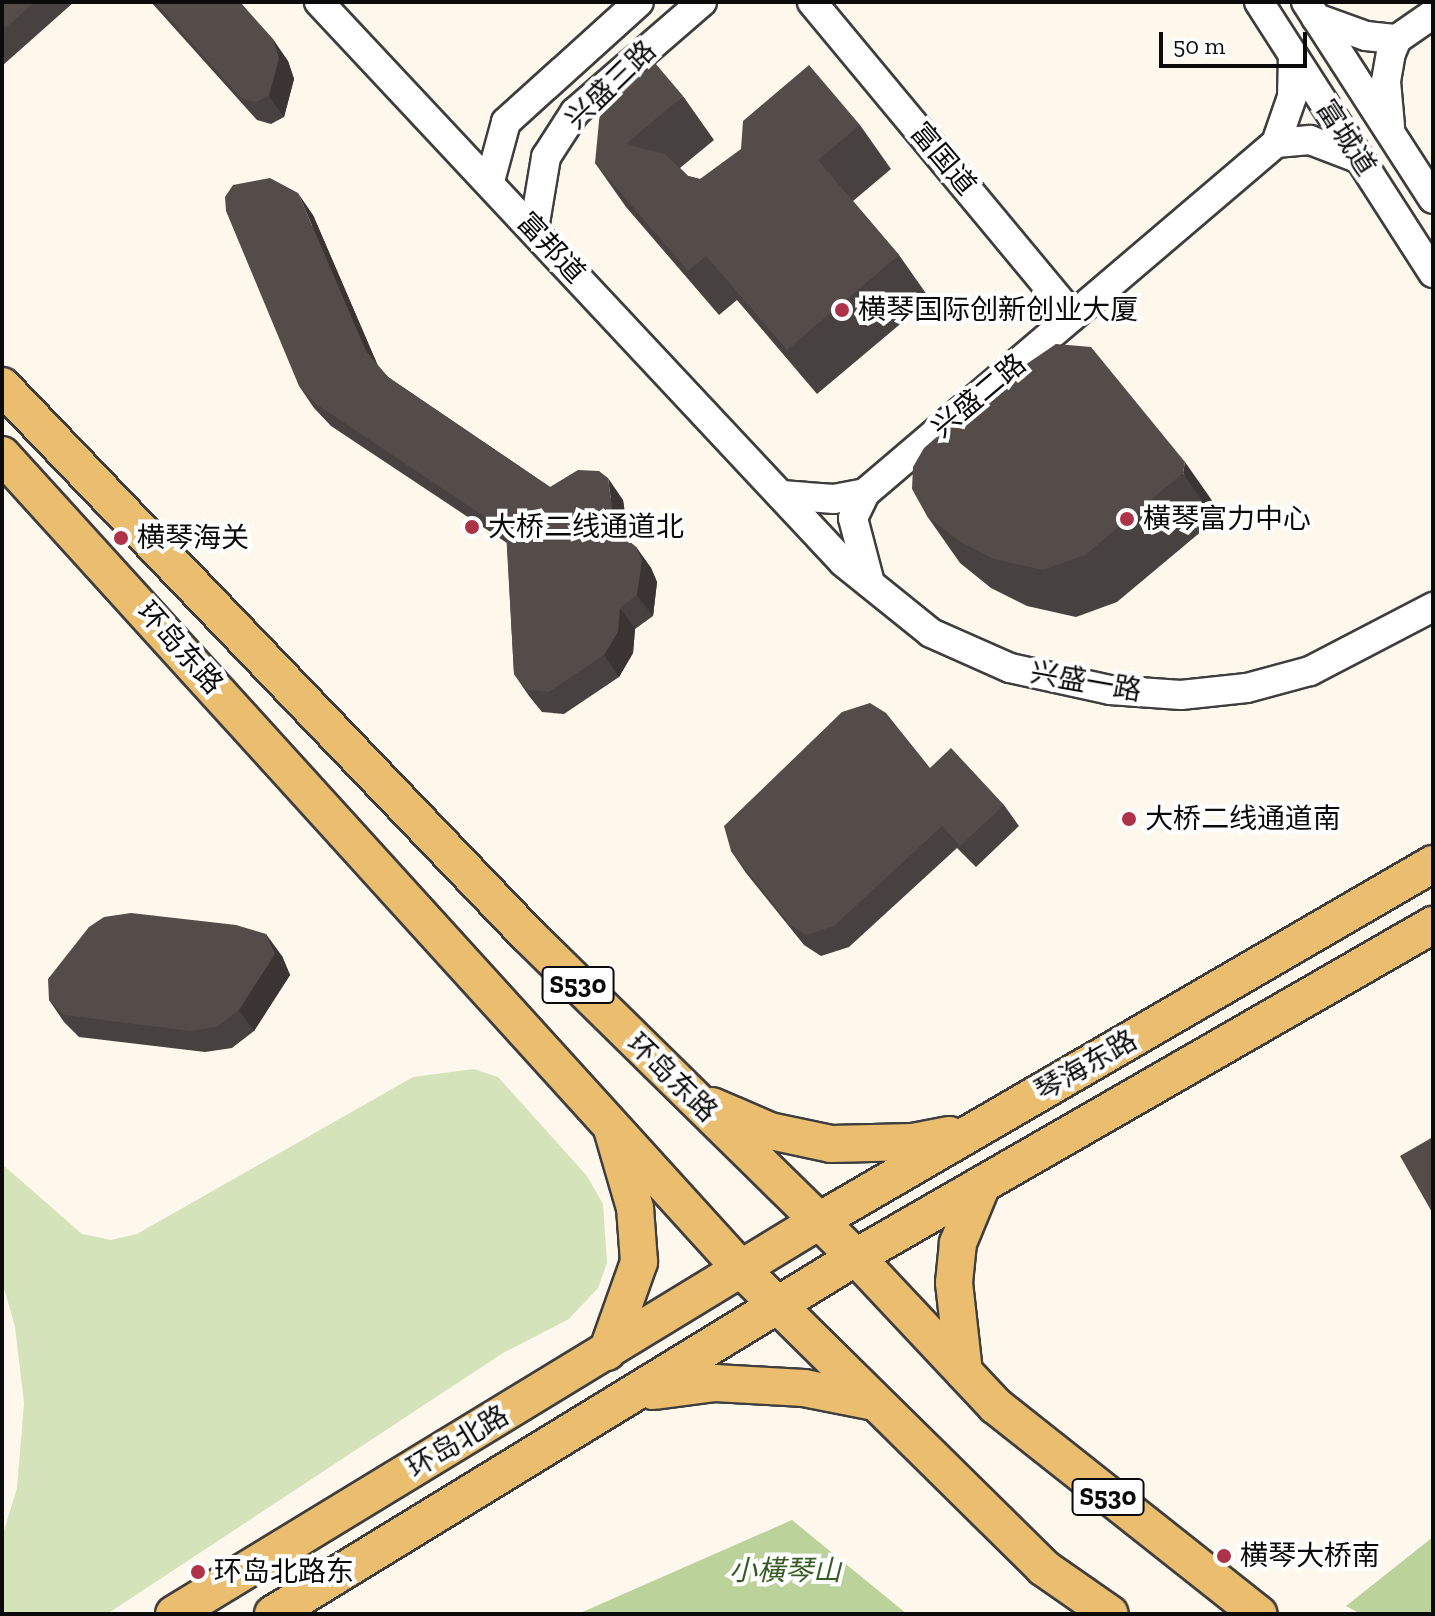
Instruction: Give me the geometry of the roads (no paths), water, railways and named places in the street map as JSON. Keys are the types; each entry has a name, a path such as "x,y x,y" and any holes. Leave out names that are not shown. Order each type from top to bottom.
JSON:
{"main road":[{"name":"环岛东路","path":"2,386 84,475 662,1069 856,1257 996,1406 1258,1614"},
{"name":"环岛东路","path":"2,455 610,1120 741,1269 1044,1568 1110,1614"},
{"name":"琴海东路","path":"741,1269 1433,864"},
{"name":"琴海东路","path":"781,1307 856,1257 1433,925"},
{"path":"662,1069 719,1111 770,1131 831,1144 913,1142 978,1129"},
{"path":"607,1352 639,1262 635,1208 610,1120"},
{"path":"964,1372 954,1283 958,1243 982,1185"},
{"name":"环岛北路","path":"174,1614 741,1269"},
{"name":"环岛北路","path":"273,1614 781,1307"},
{"path":"636,1394 715,1383 804,1388 874,1402"}],"street":[{"name":"富邦道","path":"319,2 781,495"},
{"name":"兴盛三路","path":"490,181 506,122 639,2"},
{"name":"兴盛三路","path":"534,229 546,157 575,112 702,2"},
{"name":"富国道","path":"812,2 1073,316"},
{"name":"富城道","path":"1259,2 1433,273"},
{"name":"富城道","path":"1311,10 1433,199"},
{"path":"1311,10 1366,36 1397,39 1433,14"},
{"path":"1391,135 1386,81 1397,39"},
{"path":"1293,56 1292,97 1276,143 1310,140 1360,159"},
{"name":"兴盛二路","path":"865,493 1276,143"},
{"path":"781,495 834,499 865,493"},
{"path":"865,493 853,518 871,584"},
{"name":"兴盛一路","path":"781,495 871,584 931,633 1010,668 1149,694 1214,693 1279,681 1341,658 1433,607"}],"place":[{"name":"横琴国际创新创业大厦","path":"842,310"},
{"name":"橫琴富力中心","path":"1127,519"},
{"name":"大桥二线通道北","path":"472,527"},
{"name":"横琴海关","path":"121,538"},
{"name":"大桥二线通道南","path":"1129,819"},
{"name":"横琴大桥南","path":"1224,1556"},
{"name":"环岛北路东","path":"198,1572"}],"park label":[{"name":"小橫琴山","path":"785,1571"}]}
